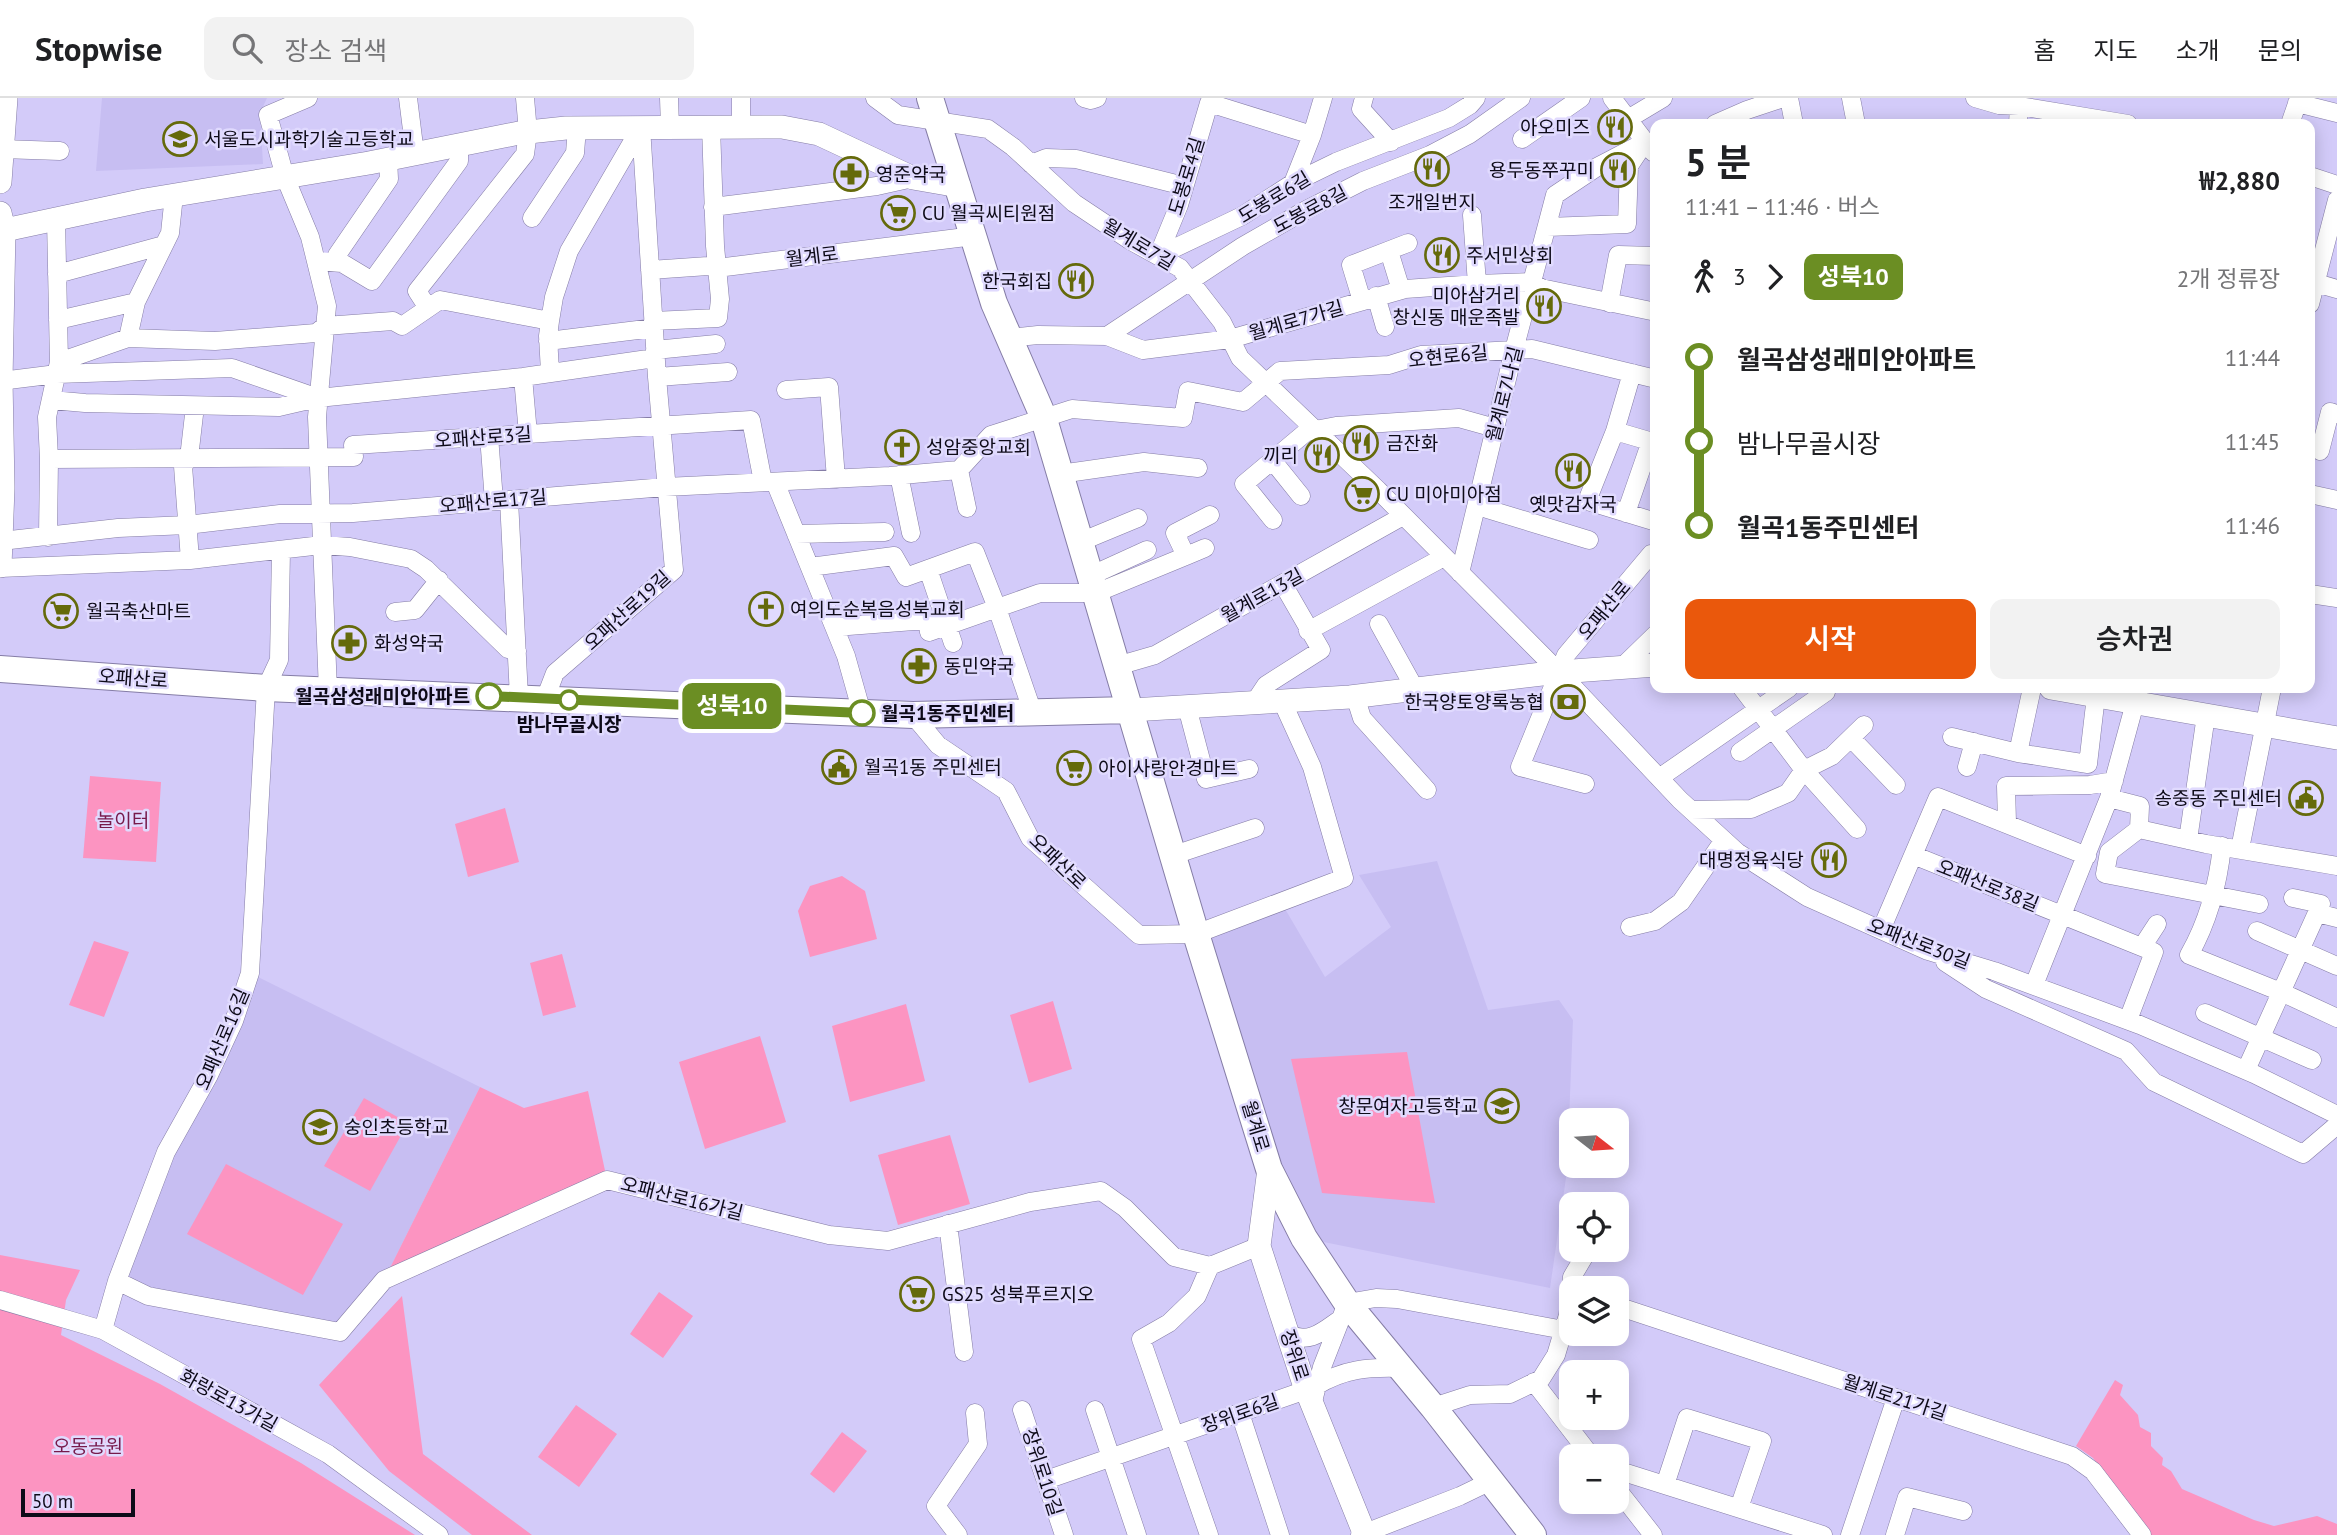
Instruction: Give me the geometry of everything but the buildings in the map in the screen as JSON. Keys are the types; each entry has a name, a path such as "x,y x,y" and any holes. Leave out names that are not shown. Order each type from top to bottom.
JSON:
{"main road":[{"name":"월계로","path":"933,110 994,303 1043,416 1196,934 1269,1169 1343,1312 1400,1368 1433,1406 1533,1535"},
{"name":"오패산로","path":"0,669 265,688 913,715 1130,710"}],"street":[{"path":"0,182 2,122 6,98"},
{"path":"308,98 268,115 285,177 310,237 327,306 318,397 318,459 328,691"},
{"path":"408,98 415,154"},
{"path":"428,308 417,291 525,154 528,132 525,98"},
{"path":"669,98 670,127"},
{"path":"741,98 741,126"},
{"name":"월계로7길","path":"876,98 898,116 933,110 988,129 1074,203 1131,241 1180,268 1222,322 1240,358 1403,516 1559,673"},
{"path":"1084,98 1097,98"},
{"path":"1293,183 1323,98"},
{"path":"1364,98 1361,109 1391,142"},
{"name":"도봉로6길","path":"1158,256 1242,216 1293,183 1336,162 1449,118 1459,104 1476,98"},
{"name":"도봉로8길","path":"1107,336 1242,246 1363,181 1430,155 1469,135 1521,98"},
{"path":"1522,139 1581,98"},
{"path":"1546,227 1627,224 1629,166 1650,147 1612,98"},
{"path":"1628,119 1663,98"},
{"path":"1726,119 1783,98"},
{"path":"1789,98 1793,119"},
{"path":"1851,98 1855,119"},
{"path":"1975,98 1998,105 2098,119"},
{"path":"2292,119 2298,100 2337,113"},
{"name":"도봉로4길","path":"1158,256 1184,186 1209,103 1218,102 1312,135"},
{"path":"2018,119 2019,106"},
{"path":"548,341 718,318 720,299 713,207 711,126"},
{"path":"550,372 550,321 554,297 569,251 641,127"},
{"name":"오패산로19길","path":"532,698 555,673 674,570 660,425 641,127"},
{"path":"517,651 508,649 439,580 411,559 350,547 322,545 190,560 0,567 1,225 56,219 174,195 528,132 577,128 782,127 819,134 913,178 959,187"},
{"path":"532,218 575,153 577,128"},
{"path":"316,261 342,263 372,281 459,161 459,145"},
{"name":"월계로7나길","path":"1460,573 1555,195 1597,167 1650,147"},
{"path":"2,149 60,151"},
{"path":"1031,164 1046,158 1076,159 1184,186"},
{"path":"336,262 337,255 388,179 388,159"},
{"path":"713,207 877,186 913,178"},
{"path":"2315,178 2337,185"},
{"path":"128,338 136,302 170,233 174,195"},
{"path":"2315,273 2337,200"},
{"path":"1472,215 1477,284"},
{"path":"48,537 47,417 58,368 56,219"},
{"name":"월계로","path":"650,270 708,265 717,268 974,236"},
{"name":"월계로7가길","path":"1385,327 1351,265 1408,243"},
{"path":"57,274 164,245"},
{"path":"1389,251 1401,290"},
{"path":"1609,303 1618,255 1650,256"},
{"path":"2315,281 2337,289"},
{"path":"1532,282 1541,288 1650,311"},
{"name":"월계로7가길","path":"1230,339 1401,290 1532,282"},
{"path":"0,380 58,368 128,338 215,341 316,333 326,326 393,321 402,326 440,300 550,321"},
{"path":"58,320 136,302"},
{"path":"1009,338 1038,335 1107,336 1143,350 1230,339"},
{"path":"51,400 279,407 318,397 523,377 716,344"},
{"name":"오현로6길","path":"1265,381 1280,371 1389,365 1421,355 1532,349 1650,378"},
{"path":"58,368 232,368 318,397"},
{"path":"657,377 728,372"},
{"path":"1632,373 1615,431 1587,501 1650,520"},
{"path":"523,377 528,434"},
{"path":"967,508 959,470 991,435 1072,408 1183,418 1188,391 1243,402 1265,381"},
{"path":"786,390 829,387 836,479"},
{"path":"190,560 183,466 189,458 195,406"},
{"path":"2320,451 2330,412 2337,414"},
{"path":"1273,520 1244,484 1305,433 1336,426 1459,418 1495,428"},
{"path":"660,425 751,420 769,482 796,534 846,656 862,713"},
{"name":"오패산로3길","path":"318,459 354,457 353,445 660,425"},
{"path":"1615,431 1650,441"},
{"path":"489,436 502,500 517,651 532,698"},
{"path":"1626,513 1650,450"},
{"path":"49,459 318,459"},
{"path":"1272,460 1301,496"},
{"path":"1060,474 1144,462 1198,468"},
{"name":"오패산로17길","path":"1,541 280,514 353,513 665,487 959,470"},
{"path":"900,475 911,533"},
{"path":"2315,495 2337,500"},
{"path":"1476,506 1589,540"},
{"path":"1186,556 1175,533 1210,515"},
{"name":"월계로13길","path":"1118,666 1154,656 1403,516"},
{"path":"1080,542 1138,518"},
{"path":"796,534 885,532"},
{"path":"835,627 927,620 929,632 1040,593 1093,584 1205,548"},
{"path":"265,688 279,660 281,550"},
{"path":"1093,584 1147,550"},
{"path":"810,567 894,556 906,577 975,552 1033,713"},
{"name":"오패산로","path":"1559,673 1566,654 1650,555"},
{"path":"1308,631 1444,557"},
{"path":"928,569 953,643"},
{"path":"395,612 415,610 439,580"},
{"path":"1254,703 1266,685 1321,650 1283,584"},
{"path":"2315,595 2337,598"},
{"path":"1379,624 1415,689"},
{"path":"1622,667 1650,640"},
{"name":"오패산로","path":"1130,710 1355,696 1650,665"},
{"path":"1559,673 1520,767 1585,784"},
{"name":"오패산로30길","path":"1559,673 1659,778 1737,852 1807,897 1928,950 2128,1020 2246,1070 2337,1115"},
{"name":"오패산로16길","path":"103,1330 117,1281 166,1152 209,1074 234,1021 250,973 265,688"},
{"path":"1746,693 1804,770 1857,829"},
{"path":"1659,778 1782,693"},
{"path":"1740,752 1825,693"},
{"path":"2018,753 2031,693"},
{"path":"2079,693 2096,696 2138,696 2206,715 2337,738"},
{"path":"2240,849 2271,693"},
{"path":"1355,696 1362,718 1427,790"},
{"path":"1952,737 2018,753 2088,764 2096,696"},
{"name":"오패산로38길","path":"2034,985 2087,856 2111,789 2138,696"},
{"path":"1196,934 1344,878 1312,767 1282,701"},
{"path":"1187,707 1206,779 1249,769"},
{"name":"오패산로","path":"913,715 938,745 1006,791 1030,838 1139,934 1196,934"},
{"path":"2188,840 2206,715"},
{"path":"1691,810 1751,810 1788,793 1804,770 1832,756 1864,725"},
{"path":"1851,738 1896,785"},
{"path":"1968,767 1974,742"},
{"path":"2007,822 2006,786 2090,785 2111,789 2140,806 2139,829"},
{"name":"오패산로38길","path":"1881,930 1938,797 2007,822 2087,856"},
{"path":"1174,855 1255,828"},
{"path":"2139,829 2337,866"},
{"path":"2139,829 2109,852 2105,874 2259,904"},
{"path":"1630,927 1655,921 1681,902 1724,840"},
{"path":"2222,846 2219,879 2203,930 2189,955 2337,1018"},
{"name":"오패산로38길","path":"1913,855 2148,950"},
{"path":"2246,1070 2321,904 2293,898"},
{"path":"2317,913 2337,918"},
{"path":"2128,1020 2157,924"},
{"path":"2257,931 2337,966"},
{"path":"1928,950 1986,989 2126,1051 2154,1082 2303,1154 2337,1125"},
{"path":"2205,1013 2312,1060"},
{"name":"장위로","path":"1269,1169 1259,1246 1287,1333 1363,1534 1460,1496 1490,1481"},
{"name":"오패산로16가길","path":"117,1281 148,1296 340,1332 384,1280 607,1180 829,1235 888,1241 1030,1202 1101,1191 1125,1208 1174,1257 1210,1266"},
{"path":"948,1224 964,1352"},
{"path":"1209,1535 1141,1339 1169,1323 1197,1296 1210,1266 1259,1246"},
{"path":"1287,1333 1306,1339 1343,1312 1376,1298 1397,1299 1559,1329"},
{"name":"화랑로13가길","path":"0,1300 103,1330 328,1454 439,1535"},
{"name":"월계로21가길","path":"1629,1310 2072,1455 2093,1471 2142,1535"},
{"path":"1312,1394 1343,1312"},
{"path":"1433,1406 1470,1395 1510,1394 1541,1379 1559,1346"},
{"name":"장위로6길","path":"1046,1480 1240,1413 1312,1394 1349,1370 1370,1367 1400,1368"},
{"path":"1534,1382 1582,1444"},
{"path":"1850,1535 1896,1398"},
{"name":"장위로10길","path":"1022,1410 1064,1535"},
{"path":"1095,1410 1137,1535"},
{"path":"958,1535 936,1506 978,1444 975,1413"},
{"path":"1240,1413 1280,1535"},
{"path":"1665,1485 1687,1418 1762,1441 1739,1508"},
{"path":"1629,1474 1739,1508 1801,1532 1823,1535"},
{"path":"1895,1535 1907,1497 1963,1511"},
{"path":"1629,1504 1653,1535"}],"shaded area":[{"name":"서울도시과학기술고등학교","path":"102,98 267,98 260,113 263,164 96,171"},
{"path":"1437,861 1488,1010 1559,1000 1573,1020 1570,1108 1559,1108 1559,1178 1566,1178 1564,1192 1559,1192 1559,1226 1550,1288 1304,1238 1196,934 1281,902 1325,977 1391,927 1359,875"},
{"name":"숭인초등학교","path":"250,973 480,1087 384,1280 340,1332 117,1281"}],"green space":[{"name":"놀이터","path":"90,776 161,782 156,862 83,858"},
{"path":"505,808 519,862 468,877 455,824"},
{"path":"842,876 865,891 877,939 810,957 798,911 810,886"},
{"path":"94,941 129,952 104,1017 69,1005"},
{"path":"562,954 576,1007 543,1016 530,963"},
{"path":"1053,1001 1072,1069 1029,1083 1010,1015"},
{"path":"906,1004 925,1081 850,1102 832,1026"},
{"path":"760,1036 786,1122 705,1149 679,1062"},
{"path":"1407,1052 1435,1203 1322,1193 1291,1059"},
{"path":"480,1087 524,1108 588,1091 607,1180 384,1280"},
{"path":"364,1098 408,1123 370,1191 324,1166"},
{"path":"950,1135 970,1204 898,1225 878,1155"},
{"path":"226,1164 343,1224 303,1295 187,1234"},
{"name":"오동공원","path":"0,1255 80,1270 66,1300 61,1335 160,1384 301,1463 415,1535 0,1535"},
{"path":"659,1292 693,1316 663,1358 630,1334"},
{"path":"402,1296 423,1454 532,1535 472,1535 389,1471 319,1385"},
{"path":"2115,1380 2123,1385 2120,1395 2138,1415 2140,1427 2151,1433 2151,1446 2163,1458 2162,1465 2171,1471 2182,1489 2274,1526 2317,1516 2337,1524 2337,1535 2151,1535 2093,1458 2076,1446"},
{"path":"576,1405 617,1434 579,1487 538,1457"},
{"path":"842,1432 867,1451 834,1493 810,1474"}],"bus line":[{"name":"성북10","path":"489,696 862,713"}],"place":[{"name":"아오미즈","path":"1615,127"},
{"name":"서울도시과학기술고등학교","path":"180,139"},
{"name":"조개일번지","path":"1432,169"},
{"name":"용두동쭈꾸미","path":"1618,170"},
{"name":"영준약국","path":"851,174"},
{"name":"CU 월곡씨티원점","path":"898,213"},
{"name":"주서민상회","path":"1442,255"},
{"name":"한국회집","path":"1076,281"},
{"name":"미아삼거리 창신동 매운족발","path":"1544,306"},
{"name":"금잔화","path":"1361,443"},
{"name":"성암중앙교회","path":"902,447"},
{"name":"끼리","path":"1322,455"},
{"name":"옛맛감자국","path":"1573,471"},
{"name":"CU 미아미아점","path":"1362,494"},
{"name":"여의도순복음성북교회","path":"766,609"},
{"name":"월곡축산마트","path":"61,611"},
{"name":"화성약국","path":"349,643"},
{"name":"동민약국","path":"919,666"},
{"name":"월곡삼성래미안아파트","path":"489,696"},
{"name":"밤나무골시장","path":"569,700"},
{"name":"한국양토양록농협","path":"1568,702"},
{"name":"월곡1동주민센터","path":"862,713"},
{"name":"월곡1동 주민센터","path":"839,767"},
{"name":"아이사랑안경마트","path":"1074,768"},
{"name":"송중동 주민센터","path":"2306,798"},
{"name":"대명정육식당","path":"1829,860"},
{"name":"창문여자고등학교","path":"1502,1106"},
{"name":"숭인초등학교","path":"320,1127"},
{"name":"GS25 성북푸르지오","path":"917,1294"}]}
